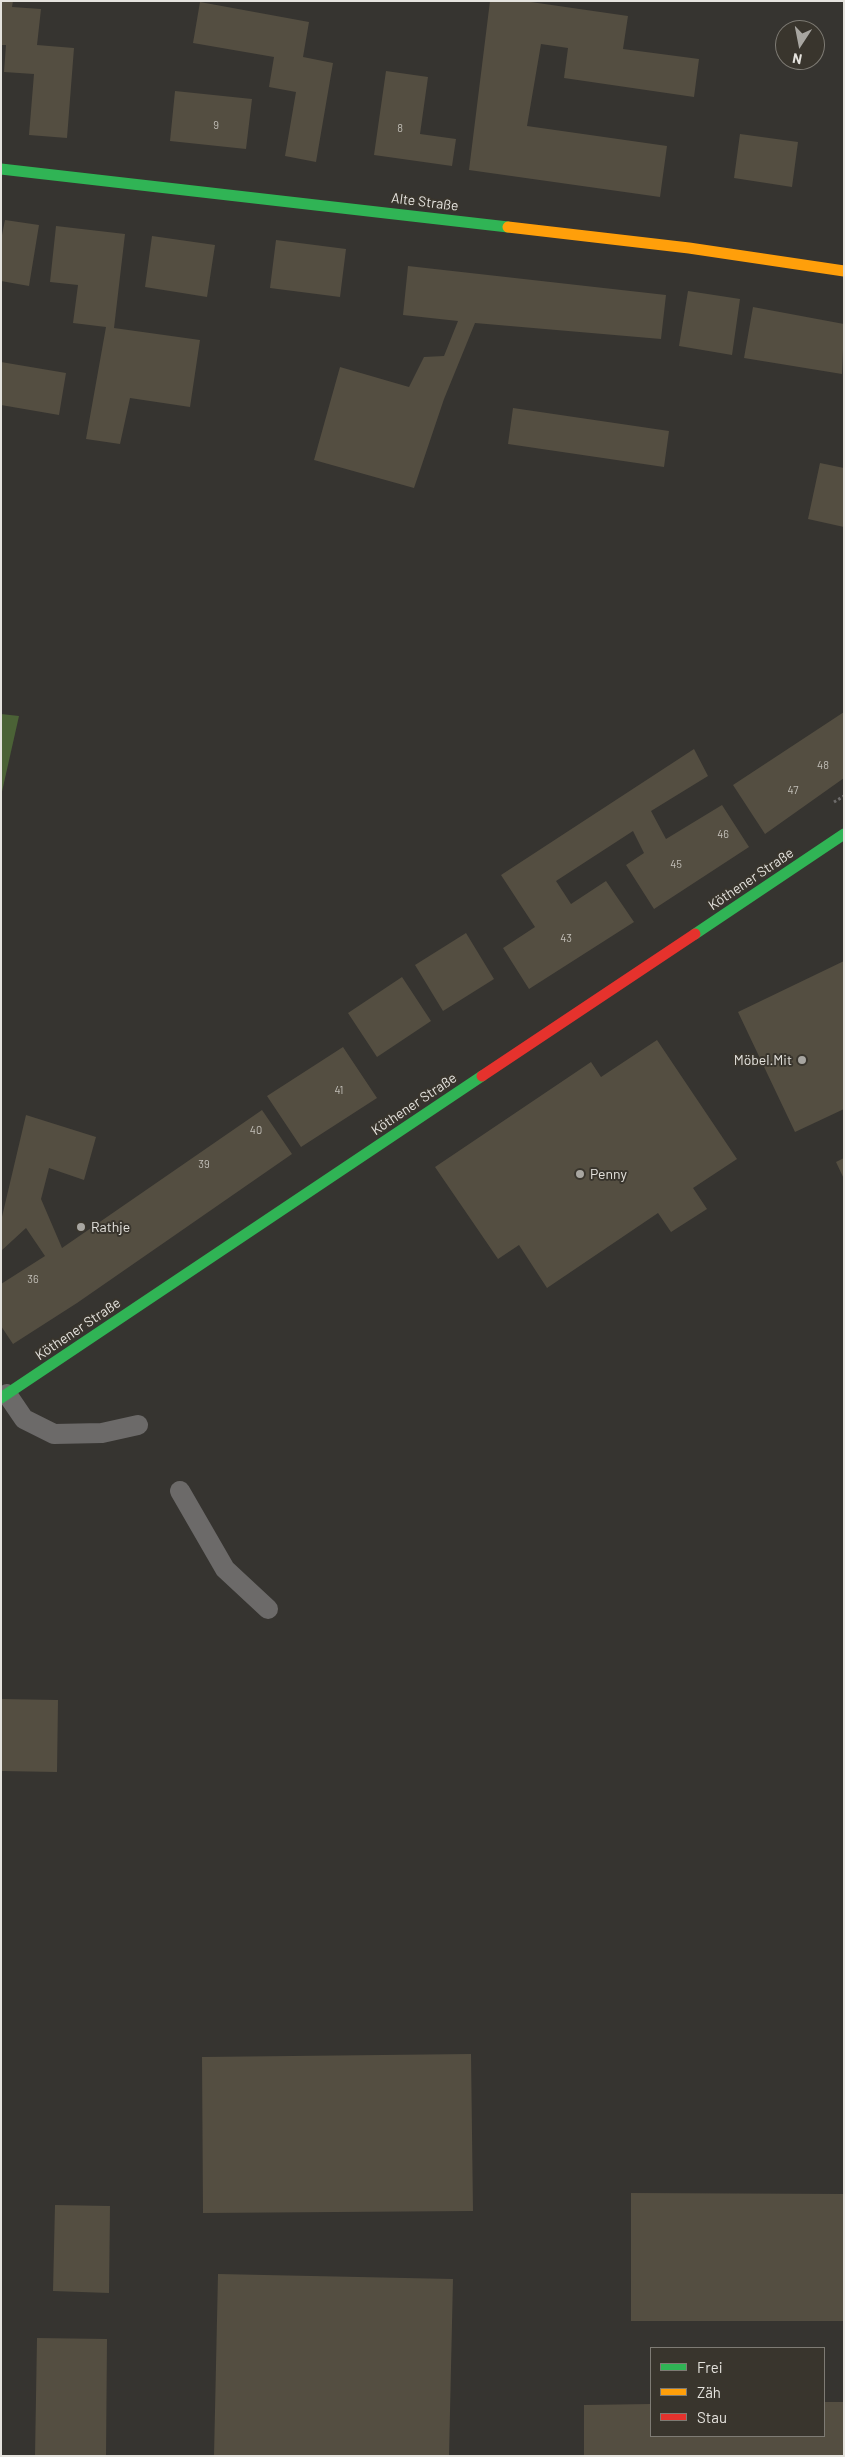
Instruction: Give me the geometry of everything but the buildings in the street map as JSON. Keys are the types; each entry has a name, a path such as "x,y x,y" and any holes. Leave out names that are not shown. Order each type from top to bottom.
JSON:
{"main road":[{"name":"Alte Straße","path":"1,169 689,248 844,271"},
{"name":"Köthener Straße","path":"4,1396 844,834"}],"lane":[{"path":"4,1396 24,1419 54,1434 102,1433 138,1425"},
{"path":"180,1491 226,1569 268,1609"}],"green space":[{"path":"1,714 19,716 1,796"}],"traffic: fast":[{"path":"1,169 508,227"},
{"path":"695,934 844,834"},
{"path":"1,1398 482,1076"}],"traffic: slow":[{"path":"508,227 689,248 844,271"}],"traffic: jam":[{"path":"482,1076 695,934"}],"place":[{"name":"Möbel.Mit","path":"802,1060"},
{"name":"Penny","path":"580,1174"},
{"name":"Rathje","path":"81,1227"}]}
